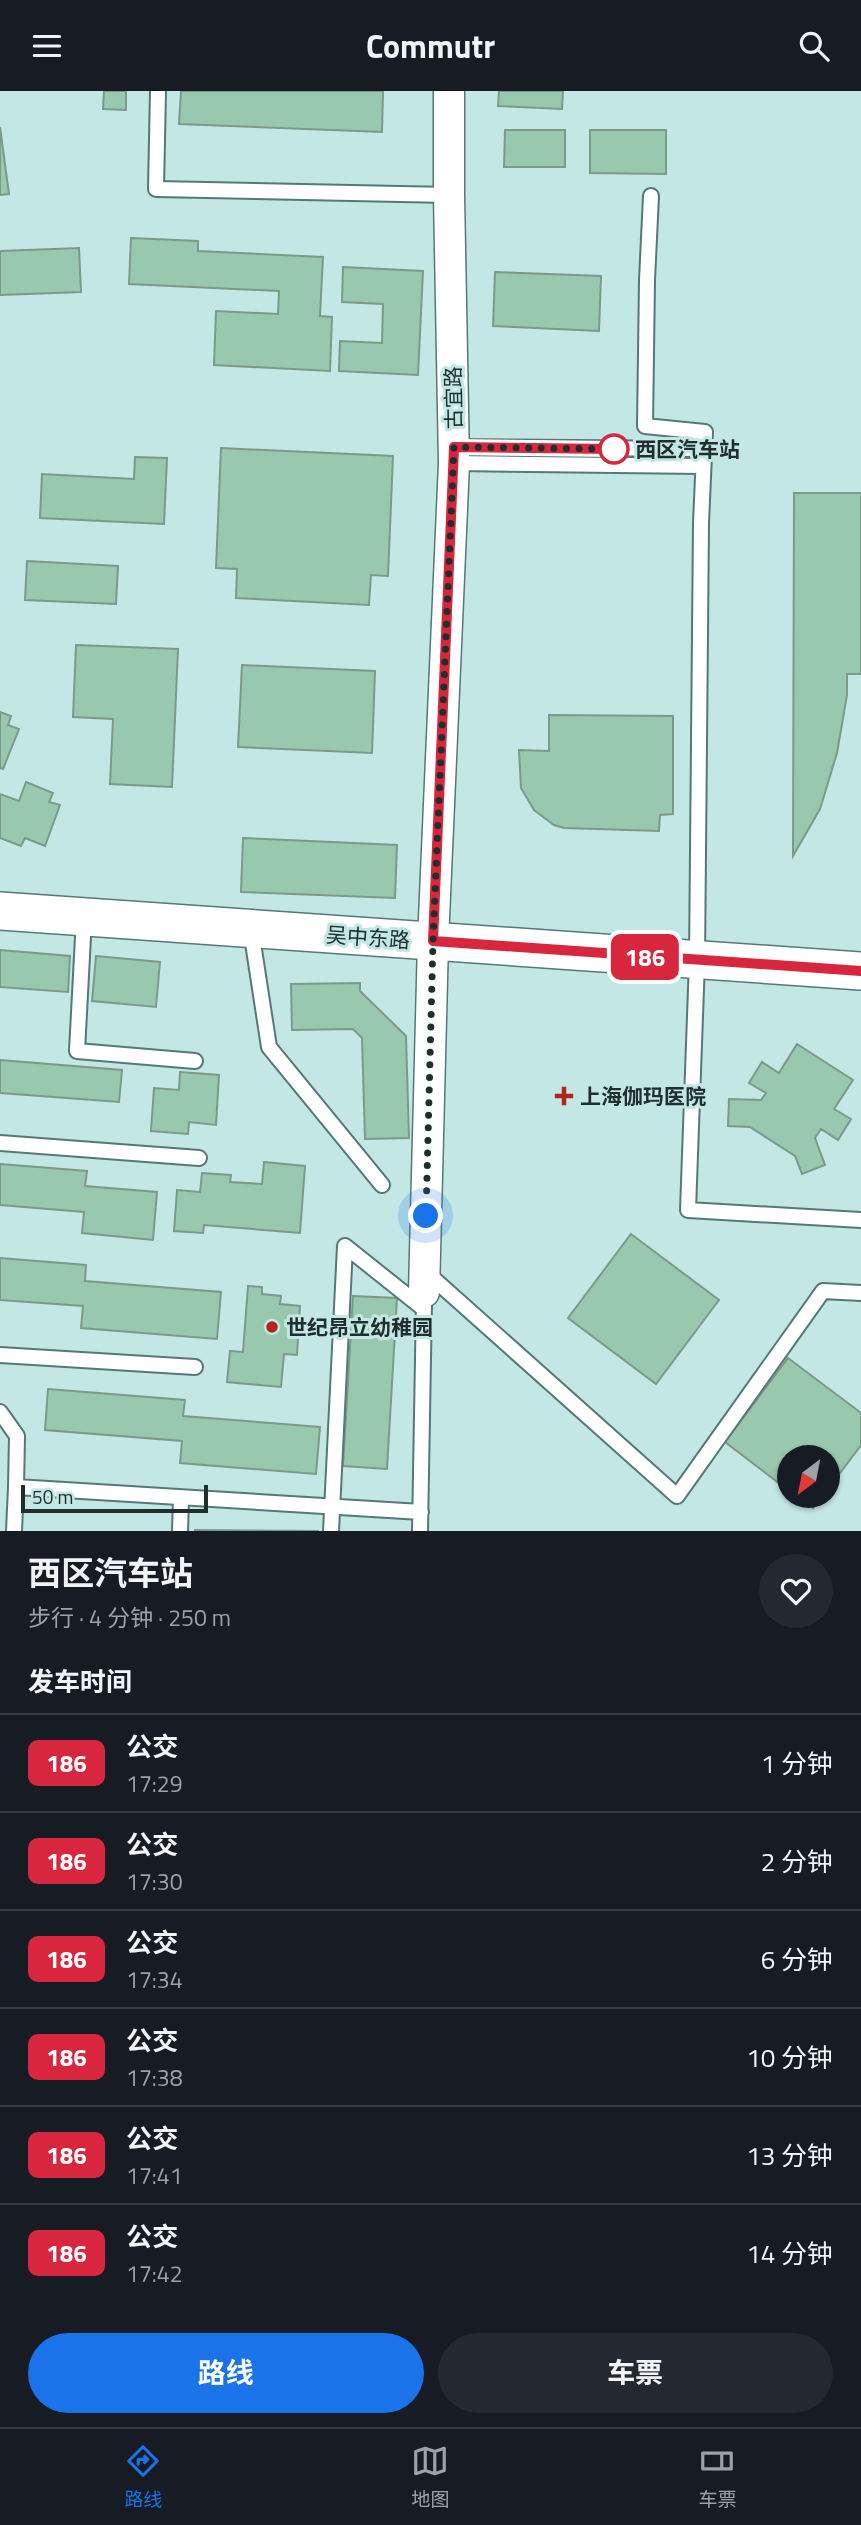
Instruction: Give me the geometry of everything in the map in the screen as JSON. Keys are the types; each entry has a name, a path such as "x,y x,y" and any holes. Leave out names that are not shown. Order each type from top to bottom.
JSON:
{"street":[{"name":"古宜路","path":"424,1291 433,941 454,455 449,91"},
{"name":"吴中东路","path":"0,911 861,971"}],"lane":[{"path":"158,91 156,189 449,195"},
{"path":"651,196 645,426 705,432 697,961 688,1210 861,1220"},
{"path":"454,455 703,449"},
{"path":"454,455 703,465"},
{"path":"84,917 77,1051 195,1061"},
{"path":"251,929 269,1047 382,1185"},
{"path":"0,1143 199,1159"},
{"path":"331,1531 345,1246 424,1291 677,1496 823,1291 861,1293"},
{"path":"420,1531 424,1291"},
{"path":"0,1355 195,1367"},
{"path":"0,1412 17,1436 14,1531"},
{"path":"16,1487 421,1512"},
{"path":"180,1531 181,1499"}],"building":[{"path":"104,91 126,91 126,110 103,109"},
{"path":"181,91 383,91 382,132 179,124"},
{"path":"499,91 563,91 562,109 498,106"},
{"path":"0,127 9,194 0,195"},
{"path":"505,130 565,130 565,167 504,167"},
{"path":"590,130 666,130 666,174 590,173"},
{"path":"131,238 198,241 198,251 323,257 320,316 332,317 330,371 214,365 216,311 278,314 279,291 129,284"},
{"path":"79,248 81,292 0,295 0,251"},
{"path":"343,267 423,271 418,375 339,371 340,341 382,343 383,304 342,302"},
{"path":"495,272 601,276 599,331 493,326"},
{"path":"221,448 393,456 388,576 371,575 369,605 236,598 237,569 216,568"},
{"path":"135,457 167,458 164,524 40,518 42,474 134,479"},
{"path":"794,493 861,493 861,674 847,674 847,695 837,753 820,809 793,856"},
{"path":"27,561 118,566 116,604 25,600"},
{"path":"76,645 178,649 172,787 110,784 113,719 73,717"},
{"path":"242,665 375,671 372,753 238,747"},
{"path":"0,712 11,716 8,725 19,729 3,769 0,768"},
{"path":"549,715 673,716 673,814 660,815 659,831 564,828 554,825 534,810 521,788 519,750 549,751"},
{"path":"26,782 53,793 49,802 60,805 45,846 25,838 21,846 0,838 0,794 19,801"},
{"path":"243,838 397,845 395,898 241,892"},
{"path":"0,950 70,956 68,992 0,987"},
{"path":"96,956 160,962 156,1007 92,1001"},
{"path":"360,983 360,991 406,1036 409,1138 365,1139 362,1038 353,1029 292,1030 291,984"},
{"path":"797,1044 853,1080 834,1109 851,1119 838,1140 821,1129 815,1138 825,1165 802,1174 795,1156 750,1127 728,1126 729,1099 761,1100 766,1093 749,1083 762,1062 779,1073"},
{"path":"0,1060 122,1070 119,1102 0,1093"},
{"path":"180,1072 219,1075 216,1125 189,1122 188,1134 151,1131 154,1088 179,1090"},
{"path":"264,1162 305,1166 300,1233 204,1225 203,1233 174,1231 177,1190 200,1192 202,1173 231,1175 230,1182 262,1184"},
{"path":"0,1164 87,1171 85,1186 157,1192 153,1240 82,1233 84,1212 0,1205"},
{"path":"631,1234 719,1300 656,1384 568,1318"},
{"path":"0,1258 86,1265 85,1281 221,1292 217,1339 81,1328 83,1306 0,1300"},
{"path":"248,1286 262,1287 262,1294 281,1296 280,1304 300,1306 297,1355 284,1354 281,1387 227,1382 230,1351 243,1352"},
{"path":"353,1296 397,1298 387,1469 343,1466"},
{"path":"788,1358 861,1413 861,1445 840,1473 840,1445 777,1445 777,1482 725,1442"},
{"path":"48,1389 185,1400 183,1416 320,1427 316,1474 180,1463 182,1441 45,1430"},
{"path":"195,1530 319,1531 195,1531"}],"bus line":[{"name":"186","path":"614,449 454,447 433,941 861,971"}],"place":[{"name":"西区汽车站","path":"614,449"},
{"name":"上海伽玛医院","path":"564,1096"},
{"name":"世纪昂立幼稚园","path":"272,1327"}],"route":[{"path":"426,1216 433,941 454,447 614,449"}]}
